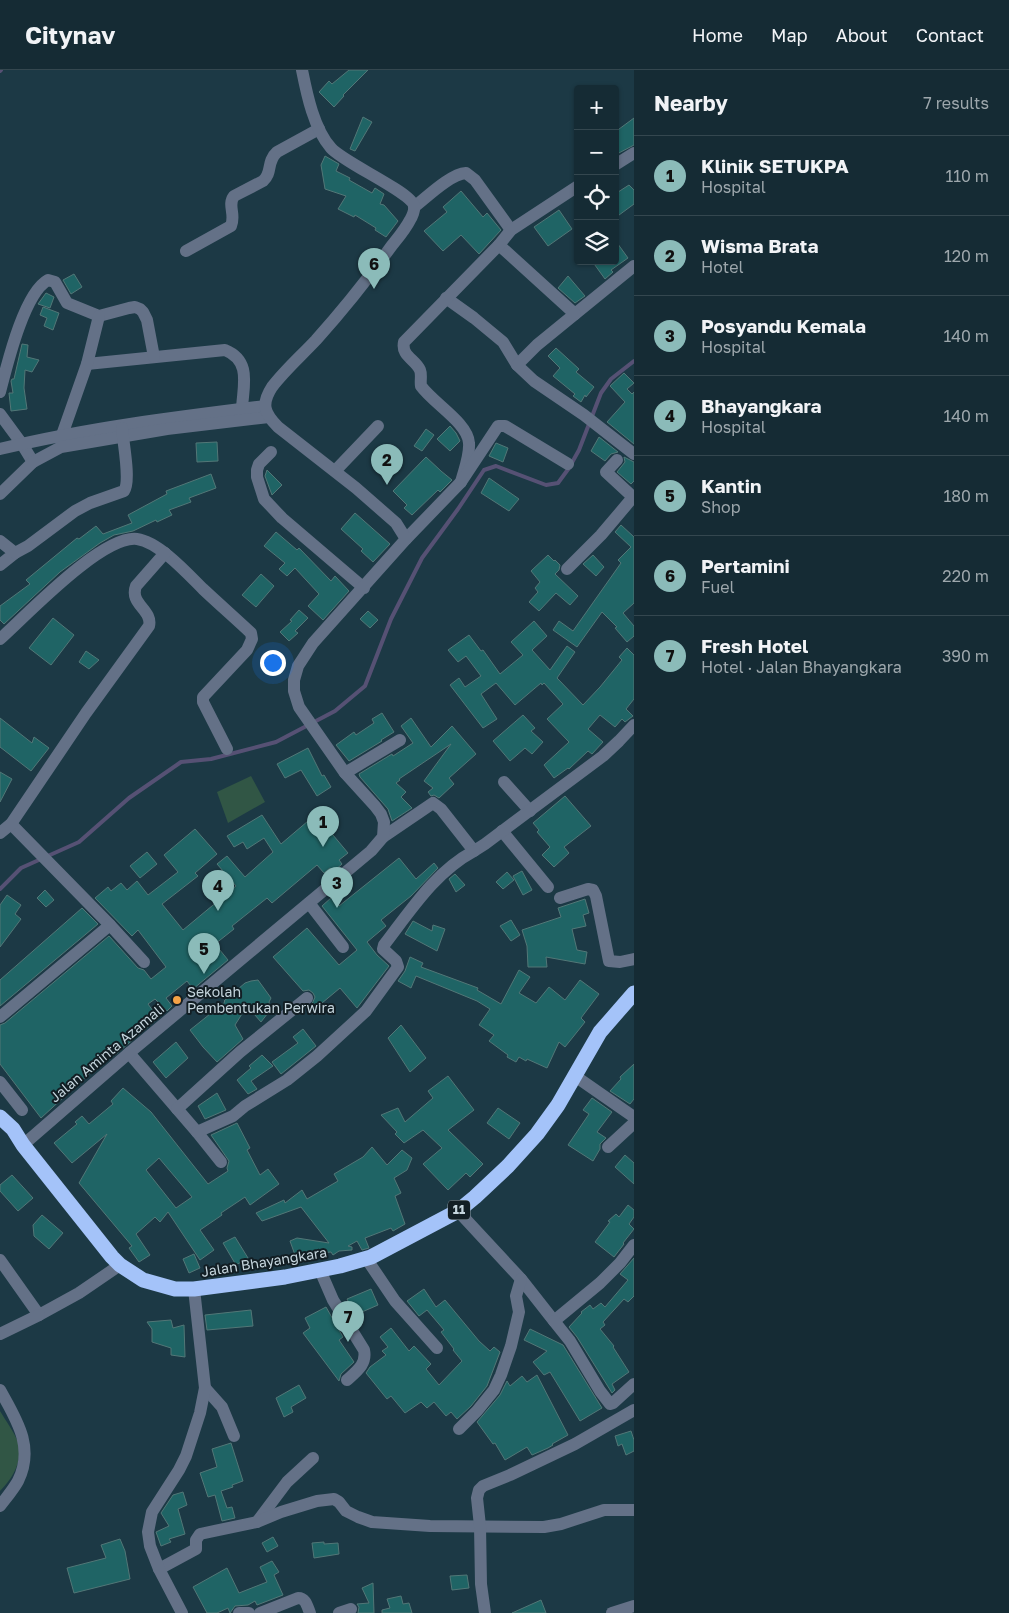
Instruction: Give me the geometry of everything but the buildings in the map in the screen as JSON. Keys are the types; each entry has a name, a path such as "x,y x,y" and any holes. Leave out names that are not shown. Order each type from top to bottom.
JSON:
{"highway":[{"name":"Jalan Bhayangkara","path":"0,1117 13,1129 23,1146 120,1265 138,1277 175,1290 285,1277 366,1258 458,1211 508,1166 537,1134 558,1105 600,1032 632,1000"},
{"name":"Jalan Bhayangkara","path":"0,1129 23,1146"}],"street":[{"path":"302,70 307,94 324,140 336,154 399,191 412,201 414,207"},
{"path":"186,251 231,226 234,215 230,202 231,199 267,178 269,163 277,152 319,129"},
{"path":"619,162 634,153"},
{"path":"406,539 396,523 335,471 278,427 267,412 266,397 272,387 319,335 382,259 410,220 414,207 441,186 456,176 466,173 475,180 511,230"},
{"path":"461,482 467,461 468,436 462,427 424,389 419,369 408,358 403,346 406,339 499,245 511,230 574,189"},
{"path":"499,245 574,314"},
{"path":"517,365 537,345 634,266"},
{"path":"0,392 8,359 19,328 34,295 41,284 48,280 52,280 58,286 68,303 100,316 129,308 135,307 140,309 146,320 154,357"},
{"path":"446,298 503,342 517,365 534,381 597,424 634,454"},
{"path":"0,494 33,462 61,441 87,364 100,316"},
{"path":"87,364 225,350 238,357 245,370 242,409"},
{"path":"211,418 242,409 267,412"},
{"path":"0,449 22,444 61,441 211,418 267,412"},
{"path":"0,414 33,462"},
{"path":"335,471 378,426"},
{"path":"383,837 384,822 375,806 345,773 299,707 294,691 294,680 298,666 318,637 406,539 461,482 496,427 506,426 568,464"},
{"path":"0,565 75,511 90,503 124,491 127,487 127,476 122,431"},
{"path":"271,452 259,464 257,470 257,477 264,499 282,518 364,588"},
{"path":"566,569 601,535 634,497 606,472 616,460"},
{"path":"0,639 81,565 114,544 135,539 145,542 165,553 251,633 252,639 247,650 203,698 203,702 227,748"},
{"path":"0,541 15,553"},
{"path":"0,833 11,824 86,713 149,626 149,617 136,601 134,592 136,586 165,553"},
{"path":"197,1132 233,1116 245,1106 287,1080 318,1056 366,1011 398,966 396,961 383,949 384,944 440,875 451,865 530,811 603,756 634,725"},
{"path":"345,773 400,740"},
{"path":"504,782 530,811"},
{"name":"Jalan Aminta Azamali","path":"23,1146 129,1053 371,851 383,837 433,803 442,809 474,851"},
{"path":"11,824 144,962"},
{"path":"502,830 548,886"},
{"path":"560,898 588,889 593,890 596,896 609,961 620,962 634,959"},
{"path":"309,903 343,946"},
{"path":"0,1017 110,925"},
{"path":"177,1109 240,1052 307,998"},
{"path":"129,1053 221,1162"},
{"path":"575,1076 634,1117"},
{"path":"0,1082 22,1110"},
{"path":"608,1146 634,1122"},
{"path":"458,1211 520,1279 570,1341 610,1404 634,1384"},
{"path":"554,1321 600,1283 620,1263 634,1245"},
{"path":"366,1258 395,1301 437,1348"},
{"path":"0,1260 39,1316"},
{"path":"0,1334 39,1316 79,1293 120,1265"},
{"path":"320,1270 333,1300 364,1350 363,1364 347,1380"},
{"path":"459,1428 477,1411 494,1390 501,1375 519,1312 516,1296 520,1279"},
{"path":"182,1613 159,1569 148,1537 152,1512 186,1456 200,1413 205,1388 194,1289"},
{"path":"205,1388 222,1407 234,1436"},
{"path":"0,1390 18,1423 25,1446 24,1465 18,1481 0,1506"},
{"path":"485,1613 481,1584 480,1526 477,1498 479,1490 483,1486 539,1461 634,1410"},
{"path":"258,1522 287,1482 313,1458"},
{"path":"159,1569 196,1549 196,1540 200,1534 258,1522 281,1512 334,1499 346,1511 372,1522 430,1526 544,1527 561,1524 604,1510 634,1510"},
{"path":"618,1597 623,1609"},
{"path":"260,1613 293,1599 302,1598 305,1600 310,1613"},
{"path":"239,1613 249,1613"}],"green space":[{"path":"251,776 265,802 228,823 217,792"},
{"path":"0,1411 18,1442 19,1456 13,1475 0,1491"}],"waterway":[{"path":"0,889 21,868 79,842 129,798 181,762 211,759 276,742 335,711 365,686 391,619 422,558 484,470 496,466 546,485 558,483 579,450 601,393 611,379 634,361"}],"place":[{"name":"Pertamini","path":"374,289"},
{"name":"Wisma Brata","path":"387,485"},
{"name":"Klinik SETUKPA","path":"323,847"},
{"name":"Posyandu Kemala","path":"337,908"},
{"name":"Bhayangkara","path":"218,911"},
{"name":"Kantin","path":"204,974"},
{"name":"Sekolah Pembentukan Perwira","path":"177,1000"},
{"name":"Fresh Hotel","path":"348,1342"}]}
